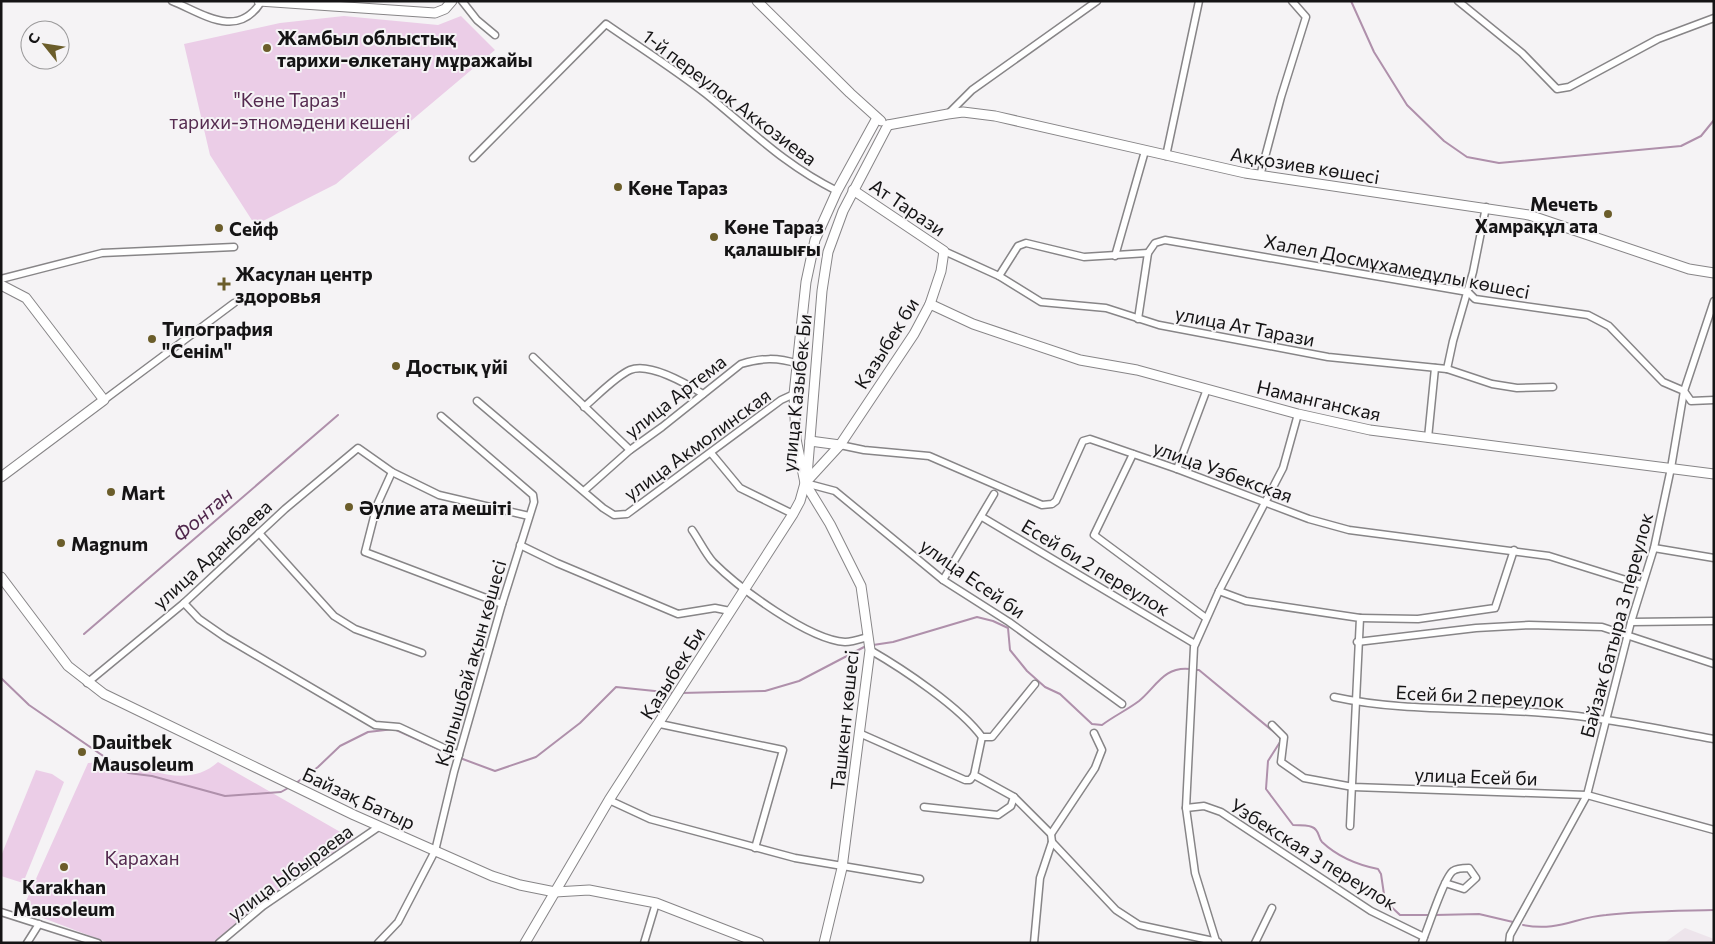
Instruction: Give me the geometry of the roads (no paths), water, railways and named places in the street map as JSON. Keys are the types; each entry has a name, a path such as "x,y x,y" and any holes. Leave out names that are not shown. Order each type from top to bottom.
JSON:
{"street":[{"path":"172,1 206,18 224,23 249,15 260,2 435,13 445,9 452,1"},
{"path":"462,1 477,20 495,34"},
{"path":"757,1 877,118 888,125"},
{"path":"948,114 972,90 1097,1"},
{"path":"1166,156 1199,1"},
{"path":"1260,176 1281,97 1306,16 1292,1"},
{"path":"1458,1 1522,53 1557,89 1569,87 1658,39 1714,18"},
{"name":"1-й переулок Аккозиева","path":"473,158 606,24 705,94 769,149 805,175 837,191"},
{"name":"Аққозиев көшесі","path":"888,125 948,114 977,113 1028,122 1166,156 1260,176 1363,192 1486,207 1529,215 1689,269 1714,273"},
{"name":"улица Казыбек Би","path":"805,483 796,439 794,394 805,289 815,240 837,191 877,118"},
{"name":"улица Казыбек Би","path":"805,483 808,476 822,291 828,252 853,190 888,125"},
{"path":"1115,256 1146,151"},
{"name":"Ат Тарази","path":"853,190 944,251"},
{"path":"1447,369 1453,341 1468,292 1486,207"},
{"name":"Халел Досмұхамедұлы көшесі","path":"1148,252 1155,243 1165,240 1468,292 1476,299 1588,315 1609,326 1663,382 1684,391 1691,401 1714,400"},
{"path":"999,276 1018,246 1026,242 1084,257 1148,252 1138,319"},
{"path":"1,279 102,253 234,247"},
{"name":"улица Ат Тарази","path":"944,251 999,276 1041,302 1106,308 1159,325 1328,356 1447,369 1492,384 1517,388 1553,388"},
{"name":"Казыбек би","path":"805,483 840,444 914,334 930,304 941,271 944,251"},
{"path":"1,285 26,298 104,400"},
{"path":"805,289 822,291"},
{"name":"Байзак батыра 3 переулок","path":"1509,943 1510,935 1586,795 1631,622 1654,548 1671,468 1684,391 1714,301"},
{"path":"1,477 234,303"},
{"name":"Наманганская","path":"930,304 972,324 1080,360 1138,370 1298,414 1370,430 1714,474"},
{"path":"533,357 630,450"},
{"name":"улица Артема","path":"585,490 630,450 732,370 754,359 780,358 798,364"},
{"path":"1428,438 1435,368"},
{"path":"584,407 625,373 635,369 680,379 703,394"},
{"path":"1177,469 1207,389"},
{"name":"улица Акмолинская","path":"477,401 585,490 603,508 614,515 627,514 712,453 781,400 794,394"},
{"path":"1217,942 1195,873 1186,808 1195,644 1219,591 1267,502 1283,468 1298,414"},
{"name":"Қылышбай ақын көшесі","path":"378,943 398,922 435,851 459,755 502,604 534,502 533,495 441,416"},
{"path":"810,440 840,444"},
{"name":"улица Узбекская","path":"840,444 864,450 929,456 1042,505 1056,501 1083,441 1090,440 1177,469 1309,518 1349,530 1549,556 1642,585"},
{"name":"улица Аданбаева","path":"87,683 184,603 334,466 358,448 392,472"},
{"path":"712,453 740,488 793,514"},
{"path":"1133,454 1094,535 1206,618"},
{"path":"502,604 365,552 377,504 392,472 439,495 529,516"},
{"name":"Қазыбек Би","path":"555,892 609,800 660,724 793,514 805,483"},
{"name":"улица Есей би","path":"805,483 835,490 943,580 1009,622 1122,704"},
{"name":"Ташкент көшесі","path":"805,483 830,524 861,586 870,650 842,868 824,943"},
{"path":"943,580 994,494"},
{"name":"Есей би 2 переулок","path":"982,517 1195,644"},
{"path":"692,530 712,561 745,588 798,626 830,639 847,642 868,637"},
{"path":"260,533 334,616 356,629 422,653"},
{"path":"520,545 557,563 678,614 715,608 730,611"},
{"path":"1654,548 1714,558"},
{"path":"1219,591 1246,601 1360,618 1418,619 1495,608 1514,550"},
{"name":"Байзақ Батыр","path":"1,577 68,666 87,683 113,698 380,826 492,876 520,885 555,892 589,890 656,903 759,943"},
{"path":"184,603 199,619 225,637 375,725 399,727 459,755"},
{"path":"1350,826 1360,618"},
{"path":"1631,622 1714,621"},
{"path":"1358,642 1476,628 1529,625 1602,627 1714,664"},
{"path":"859,733 964,780 970,780 974,775 982,737 970,720 887,660 870,650"},
{"path":"982,737 992,737 1035,684"},
{"name":"Есей би 2 переулок","path":"1334,697 1373,705 1545,713 1606,719 1714,739"},
{"path":"660,724 783,750 755,848"},
{"name":"улица Есей би","path":"1272,725 1284,737 1281,762 1304,778 1353,787 1586,795 1714,830"},
{"path":"1051,834 1095,768 1102,750 1094,733"},
{"path":"974,775 1014,797 1051,834 1052,842 1040,878 1034,943"},
{"path":"924,806 998,815 1011,806 1014,797"},
{"path":"609,800 650,819 755,848 842,868 869,870 920,879"},
{"name":"Узбекская 3 переулок","path":"1186,808 1204,806 1221,812 1371,911 1423,940"},
{"name":"улица Ыбыраева","path":"219,943 263,906 380,826"},
{"path":"1052,842 1116,910 1140,925 1217,942"},
{"path":"1423,940 1445,883 1449,874 1455,869 1469,868 1476,878 1464,889 1445,883"},
{"path":"525,943 555,892"},
{"path":"644,943 656,903"},
{"path":"1255,943 1272,908"},
{"path":"1,912 98,943"},
{"path":"27,943 39,924"}],"waterway":[{"path":"1351,1 1374,52 1407,105 1444,141 1467,157 1499,163 1681,146 1701,136 1714,120"},
{"name":"Фонтан","path":"84,634 338,415"},
{"path":"873,645 893,642 977,617 993,621 1008,628 1010,650 1027,671 1045,687 1060,694 1092,724 1102,725 1139,701 1167,674 1181,669 1190,669"},
{"path":"681,693 765,691 799,681 866,646"},
{"path":"1195,670 1199,670 1280,737 1280,742 1268,761 1266,789 1293,825 1312,827 1318,832 1322,842 1341,856 1356,863 1378,869 1381,874 1385,901 1400,915 1428,915"},
{"path":"1,678 29,705 128,773 152,776 225,796 281,792 290,787"},
{"path":"460,758 495,771 536,757 580,723 616,687 674,693"},
{"path":"296,783 318,767 340,746 368,732 394,729 456,757"},
{"path":"1523,925 1547,927 1595,916 1660,911 1714,910"},
{"path":"1435,915 1479,914 1513,922"}],"place":[{"name":"Жамбыл облыстық тарихи-өлкетану мұражайы","path":"267,48"},
{"name":"Көне Тараз","path":"618,187"},
{"name":"Мечеть Хамрақұл ата","path":"1608,214"},
{"name":"Сейф","path":"219,228"},
{"name":"Көне Тараз қалашығы","path":"714,237"},
{"name":"Жасулан центр здоровья","path":"224,284"},
{"name":"Типография \"Сенім\"","path":"152,339"},
{"name":"Достық үйі","path":"396,366"},
{"name":"Mart","path":"111,492"},
{"name":"Әулие ата мешіті","path":"349,507"},
{"name":"Magnum","path":"61,543"},
{"name":"Dauitbek Mausoleum","path":"82,752"},
{"name":"Karakhan Mausoleum","path":"64,867"}],"park label":[{"name":"\"Көне Тараз\" тарихи-этномәдени кешені","path":"290,110"},
{"name":"Қарахан","path":"142,857"}]}
